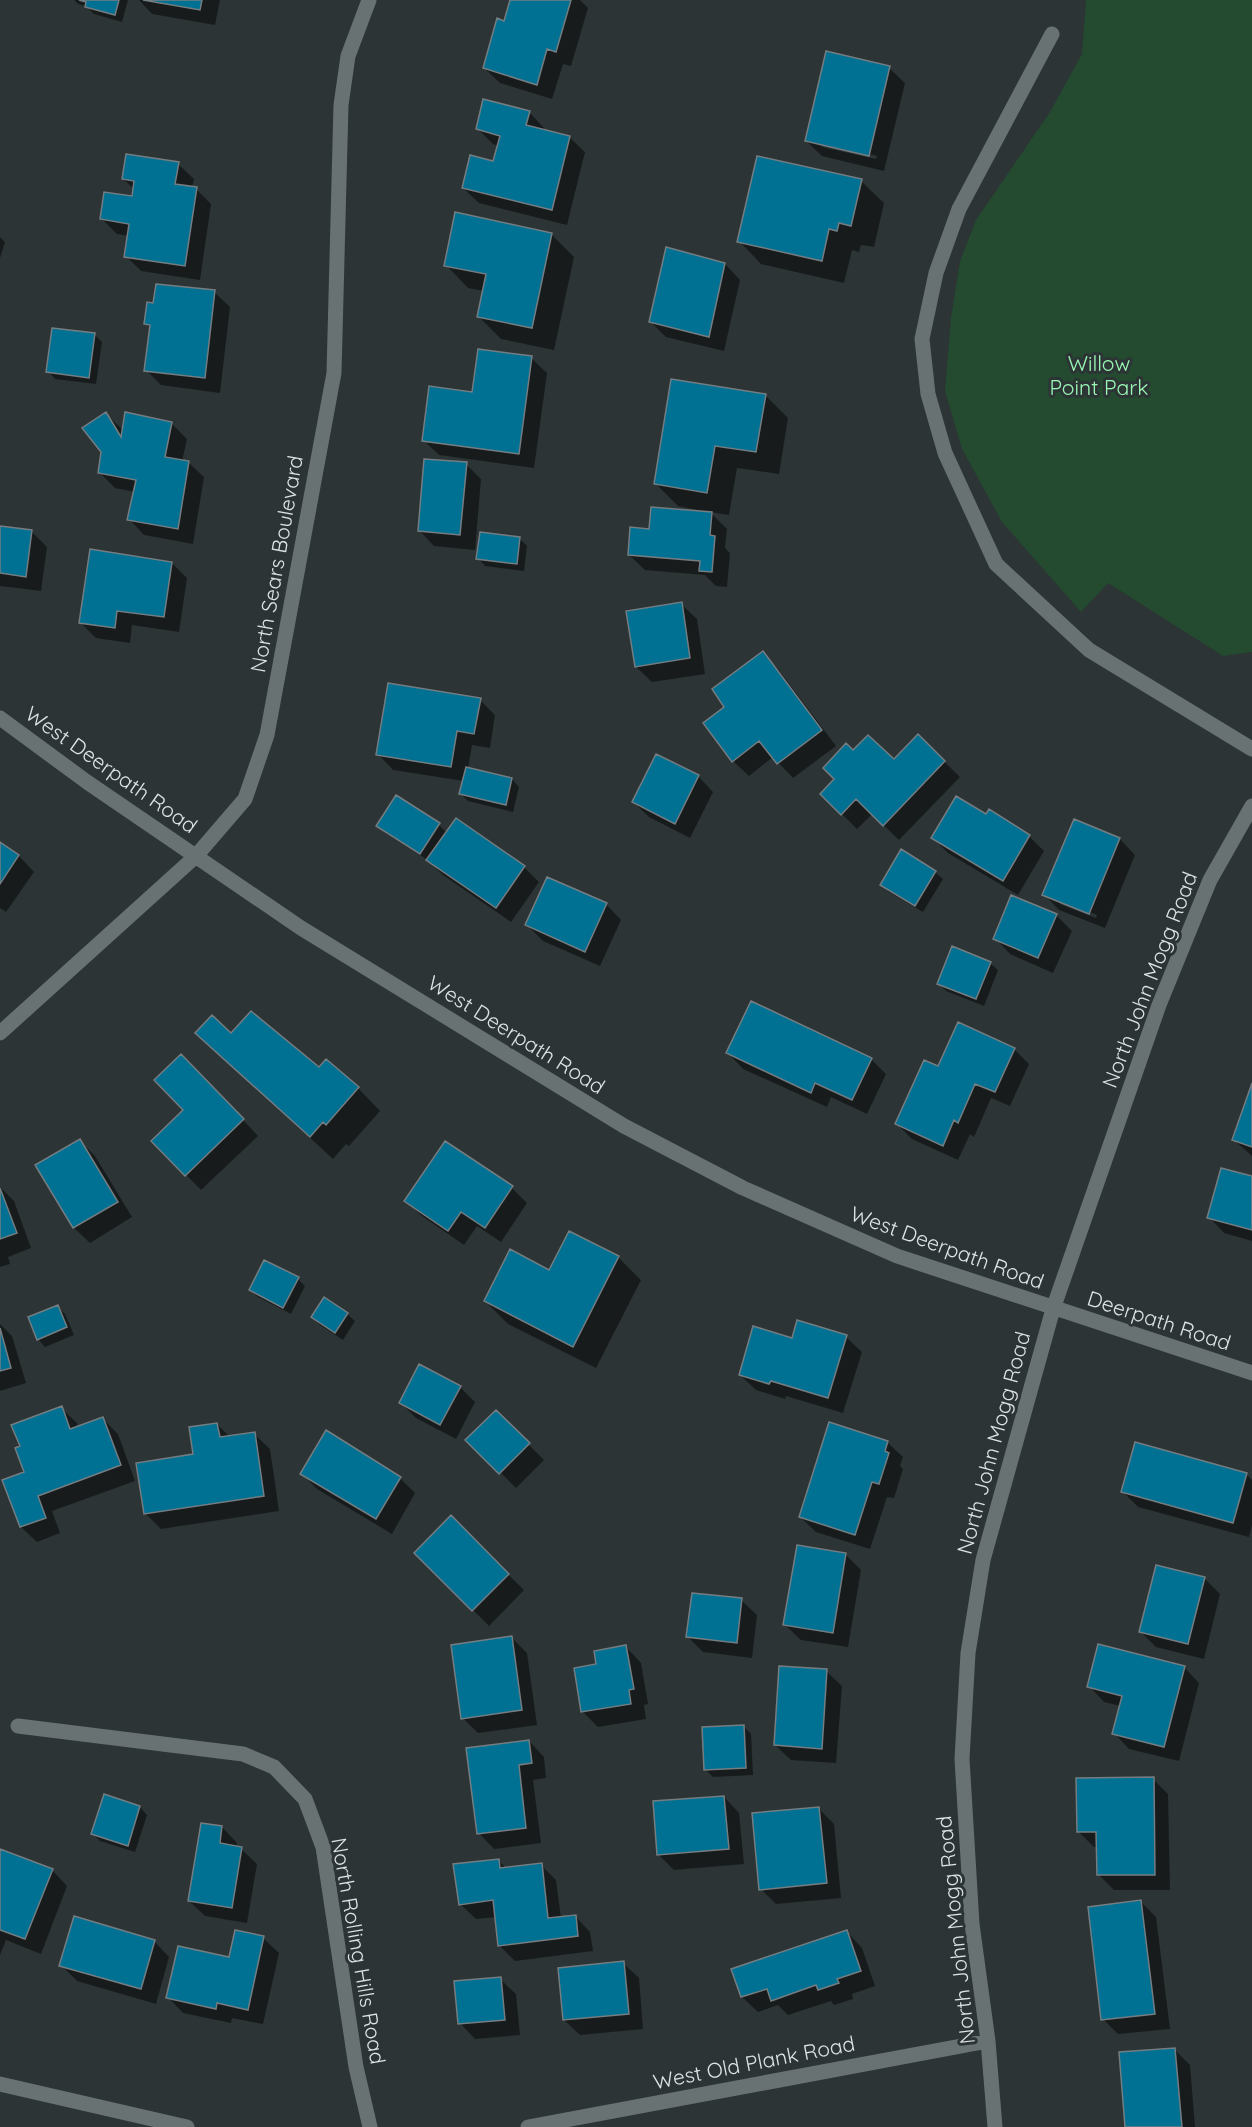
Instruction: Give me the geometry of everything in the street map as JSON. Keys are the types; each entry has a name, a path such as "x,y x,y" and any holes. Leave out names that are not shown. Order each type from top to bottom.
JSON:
{"street":[{"name":"North Sears Boulevard","path":"0,1033 196,856 245,799 267,735 334,374 340,105 348,56 369,0"},
{"path":"1052,34 959,210 936,273 922,339 928,394 945,453 996,564 1089,650 1252,749"},
{"name":"West Deerpath Road","path":"0,718 87,782 301,928 624,1126 743,1188 897,1256 1053,1309"},
{"name":"North John Mogg Road","path":"995,2127 988,2041 972,1924 962,1759 968,1653 982,1560 1053,1309 1159,1005 1210,880 1252,806"},
{"name":"Deerpath Road","path":"1053,1309 1252,1373"},
{"name":"North Rolling Hills Road","path":"18,1726 243,1754 274,1767 305,1799 323,1847 356,2067 370,2127"},
{"name":"West Old Plank Road","path":"528,2127 988,2041"},
{"path":"0,2084 187,2127"}],"green space":[{"name":"Willow Point Park","path":"1086,0 1252,0 1252,652 1223,656 1108,583 1081,612 1002,522 962,449 945,391 951,318 960,261 976,220 1050,112 1082,54"}],"building":[{"path":"79,0 119,0 115,15 85,7 86,2"},
{"path":"143,0 202,0 200,10"},
{"path":"510,0 571,0 556,52 547,49 537,85 483,68 497,18 504,21"},
{"path":"826,51 890,66 869,156 805,141"},
{"path":"483,99 530,111 526,125 570,136 552,210 462,188 470,155 493,161 500,136 476,129"},
{"path":"126,154 179,162 175,184 197,187 185,266 124,257 129,224 100,219 104,192 132,196 134,181 122,179"},
{"path":"757,156 862,179 851,226 839,223 837,231 829,229 822,261 737,242"},
{"path":"455,212 552,233 532,328 477,317 486,274 444,266"},
{"path":"666,247 725,263 709,337 649,322"},
{"path":"156,284 215,290 205,378 144,371 150,325 144,324 147,302 153,303"},
{"path":"52,328 95,333 89,378 46,372"},
{"path":"478,349 532,356 519,454 422,441 429,386 472,392"},
{"path":"671,379 766,394 756,452 715,446 707,493 654,484"},
{"path":"106,412 121,437 125,412 172,422 165,457 189,461 178,529 127,520 136,480 98,473 101,452 82,428"},
{"path":"424,459 467,462 460,535 418,531"},
{"path":"651,507 712,512 710,535 715,536 712,572 699,571 700,561 628,555 630,527 649,529"},
{"path":"0,526 32,530 26,577 0,573"},
{"path":"480,532 520,537 517,564 476,559"},
{"path":"90,549 172,562 164,617 117,611 115,628 79,623"},
{"path":"682,602 690,658 635,667 626,611"},
{"path":"763,651 822,730 777,764 759,741 732,762 703,723 724,707 712,689"},
{"path":"388,683 481,698 474,734 457,731 451,767 376,755"},
{"path":"918,734 945,761 883,826 856,799 841,815 820,794 834,779 823,768 846,743 853,750 868,735 894,759"},
{"path":"656,754 699,775 675,824 632,802"},
{"path":"466,767 512,778 506,805 459,794"},
{"path":"396,795 440,823 420,854 376,826"},
{"path":"956,796 986,814 989,809 1030,835 1003,881 931,838"},
{"path":"456,818 525,866 496,908 426,860"},
{"path":"1074,819 1120,838 1089,914 1042,895"},
{"path":"0,842 19,855 0,884"},
{"path":"901,849 936,871 915,906 880,885"},
{"path":"547,877 607,903 585,952 525,925"},
{"path":"1011,895 1057,914 1038,958 993,939"},
{"path":"952,946 991,962 976,999 937,984"},
{"path":"751,1001 872,1058 852,1100 815,1083 811,1093 726,1053"},
{"path":"251,1011 319,1067 326,1059 359,1087 326,1125 323,1122 310,1137 195,1033 212,1015 231,1033"},
{"path":"958,1022 1015,1048 995,1092 975,1084 958,1123 954,1120 943,1146 895,1124 924,1060 938,1066"},
{"path":"181,1054 244,1119 185,1176 151,1141 183,1110 154,1080"},
{"path":"1252,1083 1252,1147 1232,1140"},
{"path":"80,1139 118,1202 73,1228 35,1165"},
{"path":"445,1141 513,1186 485,1228 461,1212 448,1231 404,1201"},
{"path":"1221,1168 1252,1176 1252,1230 1207,1218"},
{"path":"0,1188 17,1233 0,1239"},
{"path":"569,1231 619,1256 573,1347 484,1301 510,1249 549,1270"},
{"path":"264,1260 299,1277 283,1308 249,1290"},
{"path":"324,1297 348,1313 335,1333 311,1317"},
{"path":"58,1305 67,1327 37,1340 28,1317"},
{"path":"797,1320 847,1335 828,1398 771,1381 769,1384 739,1375 753,1326 792,1338"},
{"path":"0,1328 11,1368 0,1371"},
{"path":"419,1364 461,1386 440,1425 399,1403"},
{"path":"62,1406 70,1429 103,1417 121,1465 38,1496 46,1518 20,1527 2,1480 24,1472 15,1448 20,1446 11,1425"},
{"path":"496,1410 530,1443 499,1474 465,1440"},
{"path":"829,1422 888,1441 885,1451 889,1453 879,1484 872,1482 855,1535 799,1517"},
{"path":"217,1423 220,1437 255,1432 264,1496 144,1514 136,1463 193,1454 189,1427"},
{"path":"326,1430 401,1477 376,1519 300,1474"},
{"path":"1135,1442 1247,1473 1233,1523 1121,1492"},
{"path":"451,1515 509,1574 472,1611 414,1553"},
{"path":"797,1545 846,1553 833,1633 783,1625"},
{"path":"1156,1565 1205,1577 1188,1644 1139,1632"},
{"path":"692,1593 742,1598 737,1643 686,1637"},
{"path":"512,1636 522,1710 461,1719 451,1645"},
{"path":"1098,1644 1185,1666 1164,1747 1112,1734 1122,1696 1087,1687"},
{"path":"626,1645 634,1689 629,1690 631,1704 581,1712 574,1668 596,1664 594,1651"},
{"path":"779,1666 827,1669 822,1749 774,1745"},
{"path":"744,1725 746,1768 704,1770 702,1727"},
{"path":"529,1740 532,1763 519,1765 526,1828 477,1834 466,1748"},
{"path":"1154,1777 1155,1875 1097,1875 1096,1832 1077,1832 1076,1778"},
{"path":"104,1794 140,1806 128,1846 91,1834"},
{"path":"724,1796 729,1849 657,1855 653,1801"},
{"path":"819,1807 827,1883 759,1890 752,1813"},
{"path":"201,1823 222,1826 220,1843 242,1847 232,1908 188,1901"},
{"path":"0,1849 53,1869 25,1939 0,1930"},
{"path":"499,1859 500,1868 542,1863 548,1918 576,1915 578,1936 498,1946 493,1900 459,1905 453,1864"},
{"path":"1141,1900 1155,2014 1101,2020 1088,1907"},
{"path":"74,1916 155,1940 141,1989 59,1966"},
{"path":"235,1930 264,1936 248,2010 217,2003 216,2009 166,1998 178,1946 229,1957"},
{"path":"847,1930 861,1971 837,1979 839,1983 818,1990 816,1985 771,2001 767,1989 741,1997 731,1969"},
{"path":"624,1961 629,2014 563,2020 558,1968"},
{"path":"501,1977 505,2020 458,2024 454,1981"},
{"path":"1175,2048 1182,2127 1125,2127 1119,2052"}]}
